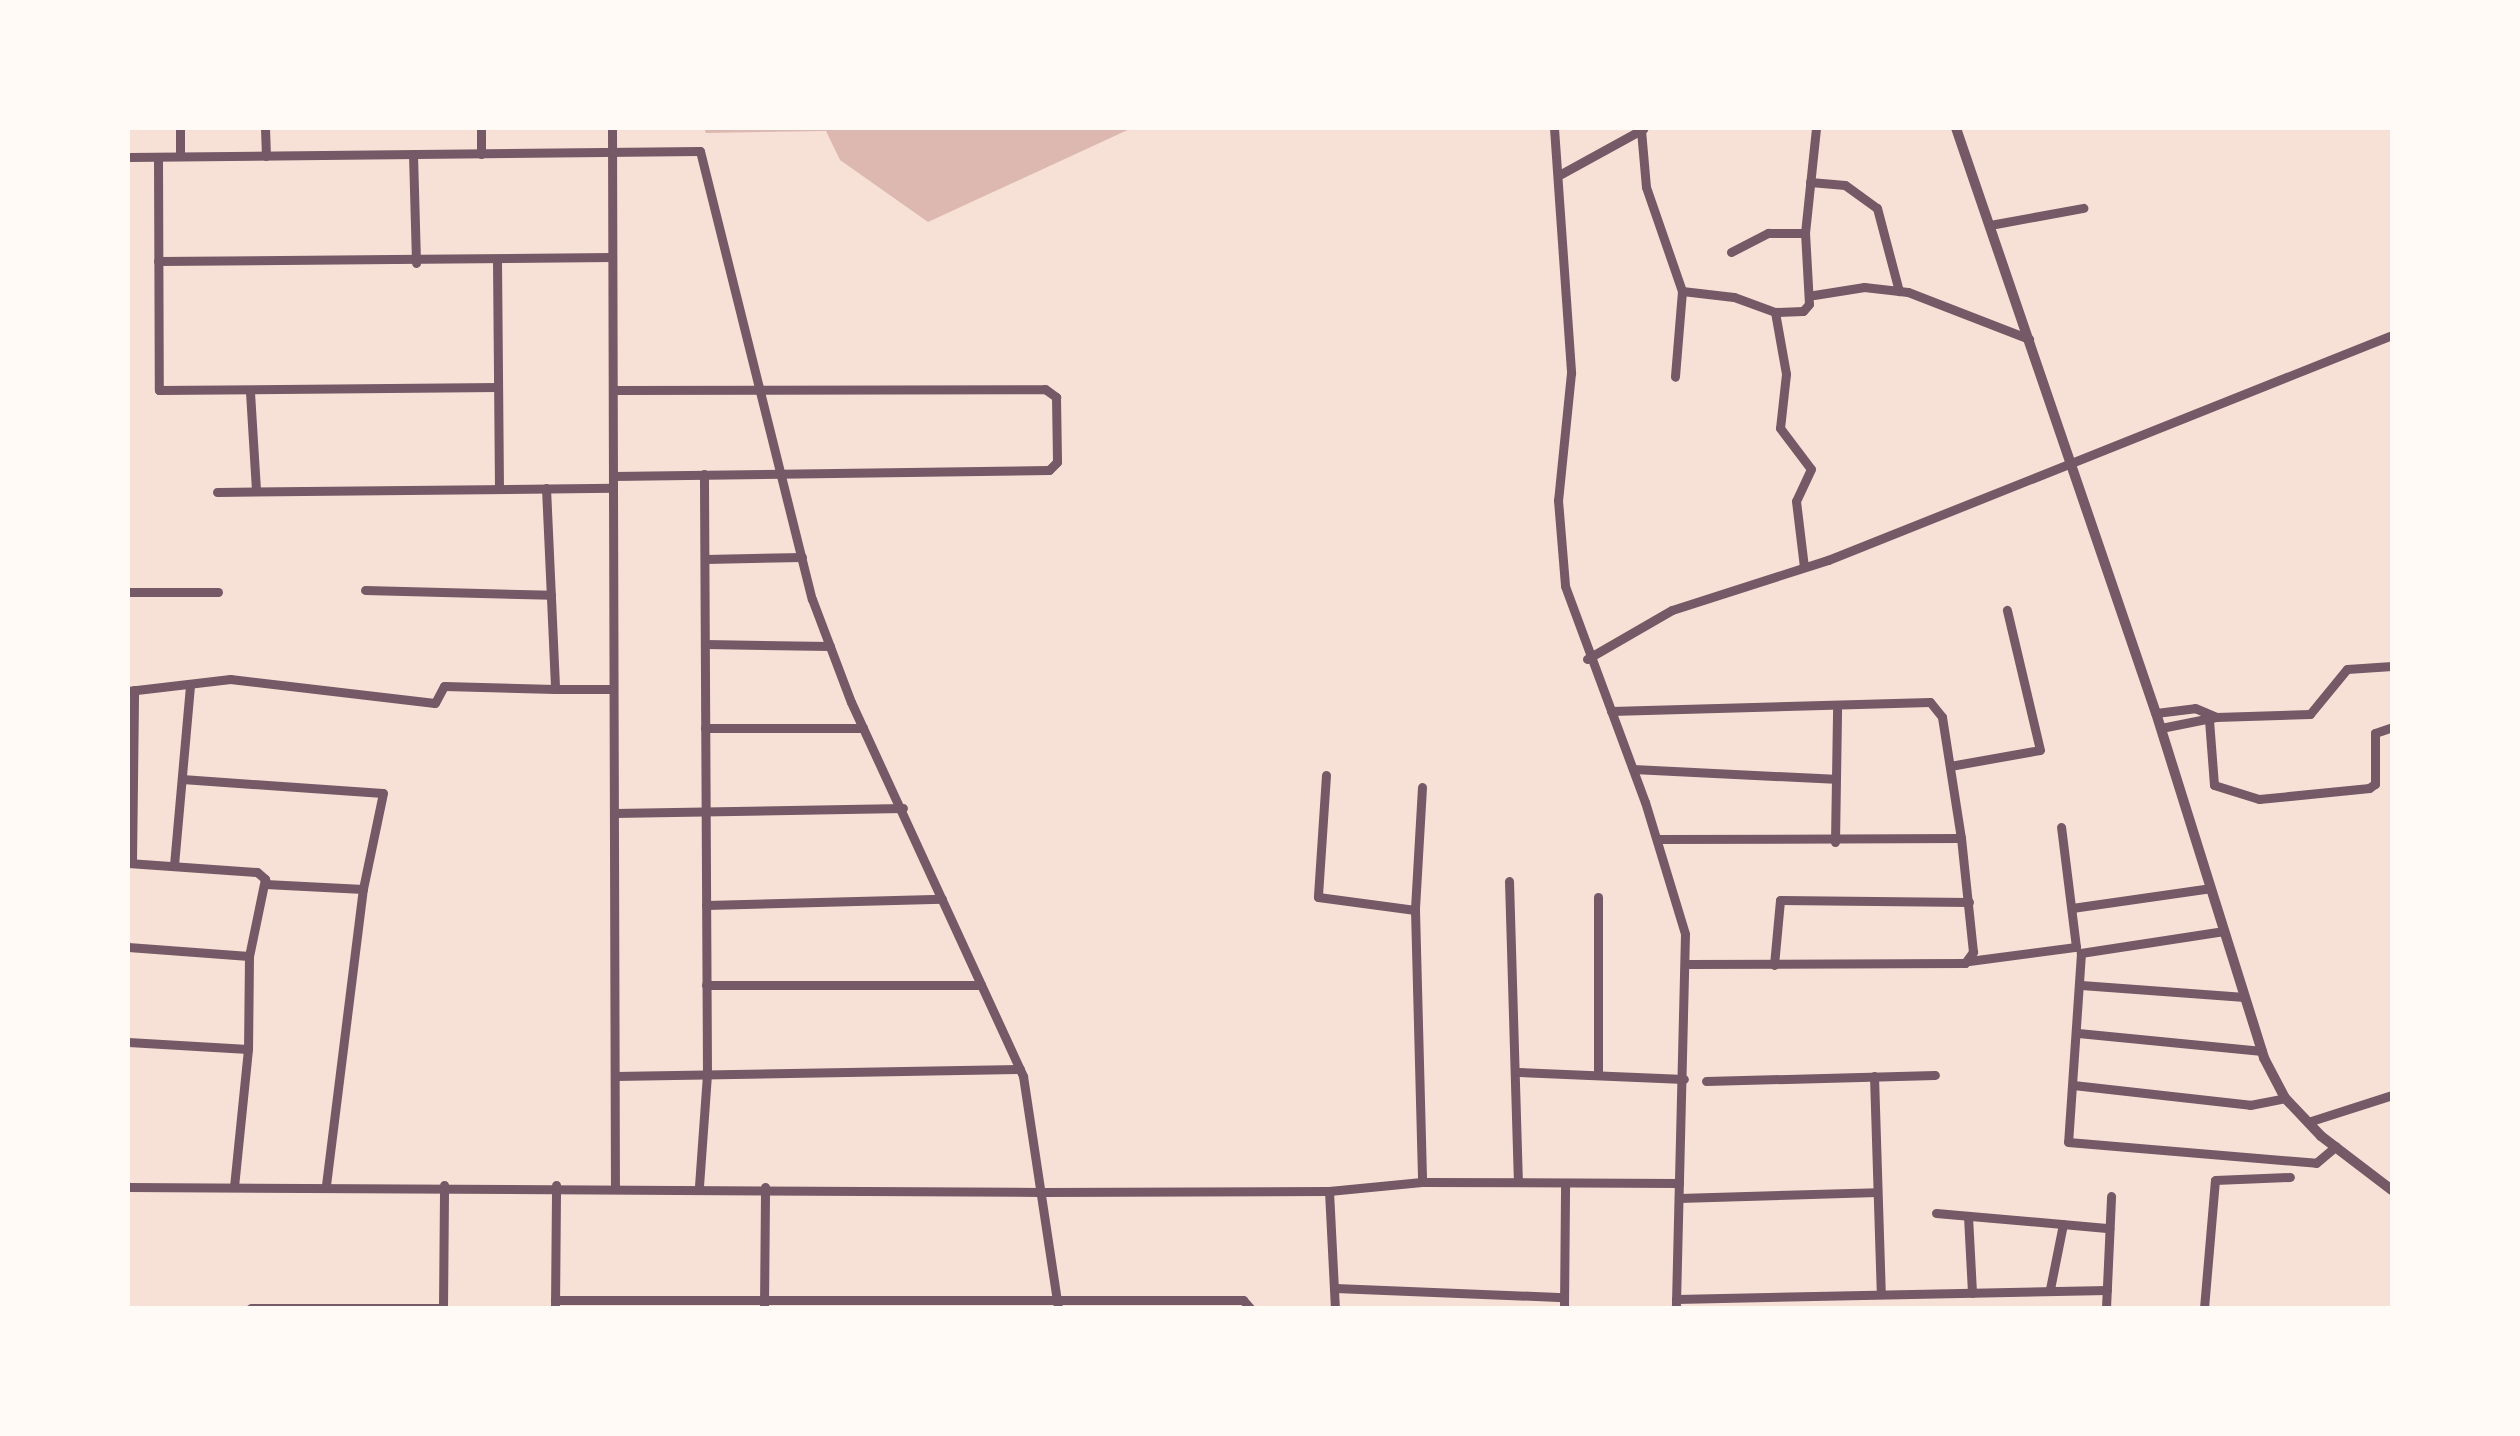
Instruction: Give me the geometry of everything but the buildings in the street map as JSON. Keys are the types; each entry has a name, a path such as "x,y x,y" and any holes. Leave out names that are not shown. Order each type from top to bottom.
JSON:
{"street":[{"path":"180,128 180,156"},
{"path":"265,128 266,156"},
{"path":"481,128 481,154"},
{"path":"612,128 615,1186"},
{"path":"1554,128 1561,174 1571,372 1558,500 1565,586 1587,659 1611,711 1680,902 1688,964 1676,1304 1784,1296 2107,1290"},
{"path":"1682,292 1734,297 1775,312 1803,311 1814,294 1806,233 1816,128"},
{"path":"1956,128 2072,458 2262,1052 2285,1098 2308,1122 2392,1190"},
{"path":"1561,174 1643,129 1646,187 1682,292 1676,377"},
{"path":"128,157 700,152 802,558 830,646 863,728 904,808 1020,1069 1058,1306"},
{"path":"413,154 416,263"},
{"path":"158,157 158,390 498,387"},
{"path":"1810,182 1844,185 1876,208 1900,291"},
{"path":"1990,225 2083,208"},
{"path":"1731,252 1768,234 1806,233"},
{"path":"158,261 416,263 612,257"},
{"path":"497,260 499,486"},
{"path":"1814,294 1864,288 1900,291 2028,339"},
{"path":"1775,312 1786,374 1780,428 1811,469 1796,501 1804,568"},
{"path":"1587,659 1672,610 1804,568 2072,458 2392,335"},
{"path":"612,390 1045,389 1056,397 1058,462 1048,470 613,476"},
{"path":"250,392 256,491"},
{"path":"699,1186 707,1074 704,474"},
{"path":"217,492 499,486 613,488"},
{"path":"546,488 555,689"},
{"path":"704,560 802,558"},
{"path":"365,590 551,596"},
{"path":"128,592 218,592"},
{"path":"1950,766 2040,750 2008,610"},
{"path":"705,644 830,646"},
{"path":"2161,728 2212,718 2310,714 2347,669 2392,666"},
{"path":"234,1186 248,1049 249,956 265,884 257,872 130,863 131,690 230,679 434,703 444,686 613,689"},
{"path":"174,865 190,685"},
{"path":"1611,711 1837,710 1930,702 1942,717 1961,838 1969,902 1969,961"},
{"path":"2156,713 2194,708 2212,718"},
{"path":"1835,842 1837,710"},
{"path":"2212,718 2214,784 2259,800 2369,788 2375,784 2375,734 2392,728"},
{"path":"705,728 863,728"},
{"path":"1633,770 1834,779"},
{"path":"1326,775 1318,897 1415,910"},
{"path":"182,779 382,793 363,889 326,1185"},
{"path":"1422,787 1415,910 1422,1182"},
{"path":"614,813 904,808"},
{"path":"1688,964 1969,961 2076,946 2061,827"},
{"path":"1657,840 1835,842 1961,838"},
{"path":"1509,881 1518,1072 1518,1182"},
{"path":"265,884 363,889"},
{"path":"2072,908 2210,888"},
{"path":"1598,897 1598,1076"},
{"path":"706,905 942,899"},
{"path":"1774,965 1780,900 1969,902"},
{"path":"2224,930 2081,953 2068,1142 2316,1163 2336,1146"},
{"path":"128,947 249,956"},
{"path":"706,985 982,984"},
{"path":"2081,985 2245,998"},
{"path":"2078,1032 2262,1052"},
{"path":"128,1042 248,1049"},
{"path":"615,1076 1020,1069"},
{"path":"1518,1072 1684,1079"},
{"path":"1706,1081 1936,1074"},
{"path":"1874,1076 1881,1294"},
{"path":"2073,1085 2250,1105 2285,1098"},
{"path":"2308,1122 2392,1095"},
{"path":"2204,1308 2215,1180 2290,1177"},
{"path":"128,1186 444,1184 1040,1192 1329,1191 1422,1182 1679,1183"},
{"path":"1564,1308 1565,1183"},
{"path":"251,1308 444,1308 444,1184"},
{"path":"556,1185 556,1304 1058,1306 1243,1300 1250,1308"},
{"path":"764,1304 765,1187"},
{"path":"1329,1191 1334,1308"},
{"path":"1679,1198 1876,1192"},
{"path":"2106,1308 2112,1196"},
{"path":"1936,1213 2110,1228"},
{"path":"1968,1216 1972,1293"},
{"path":"2050,1289 2063,1224"},
{"path":"1335,1288 1564,1297"},
{"path":"2015,1293 2015,1308"},
{"path":"1935,1294 1935,1308"},
{"path":"1852,1295 1852,1308"},
{"path":"1783,1308 1784,1296"}],"shaded area":[{"path":"704,128 1132,128 928,222 840,160 826,131 706,133"}]}
